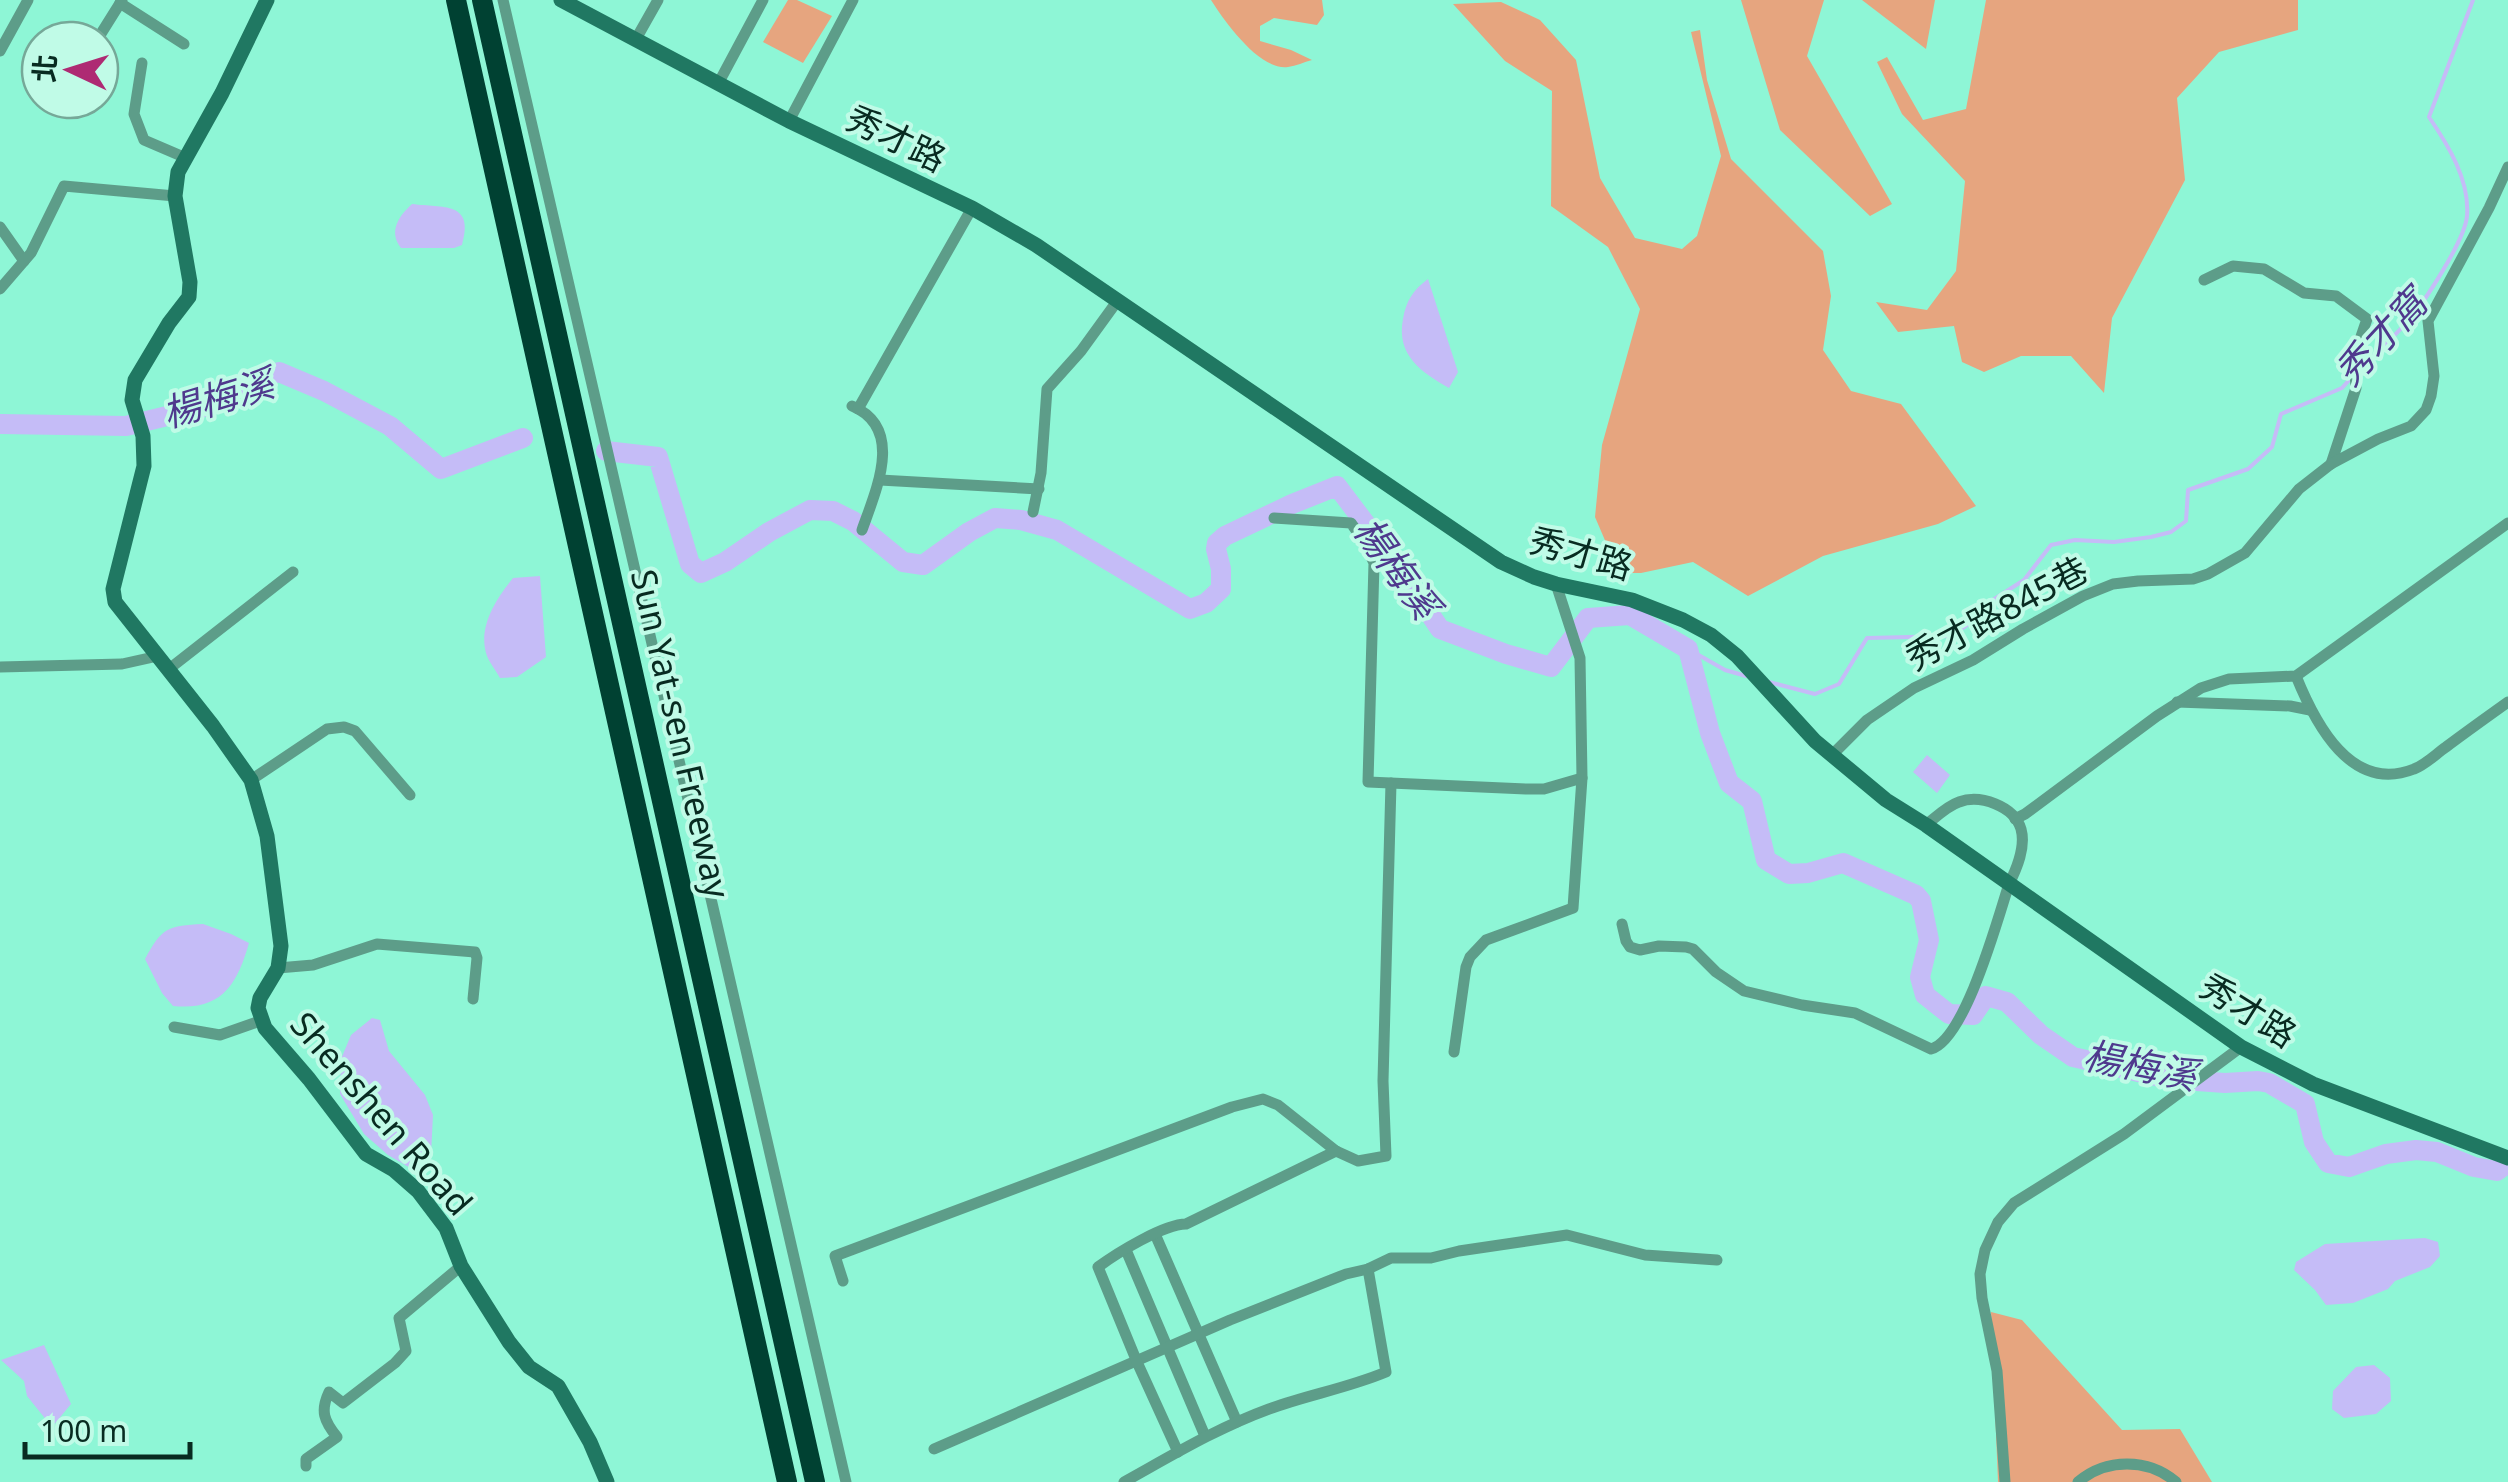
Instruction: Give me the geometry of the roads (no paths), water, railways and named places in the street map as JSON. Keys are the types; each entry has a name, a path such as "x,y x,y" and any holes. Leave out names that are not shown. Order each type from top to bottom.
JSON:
{"highway":[{"name":"Sun Yat-sen Freeway","path":"456,0 787,1482"},
{"name":"Sun Yat-sen Freeway","path":"482,0 814,1482"}],"main road":[{"path":"175,196 178,172 266,0"},
{"name":"秀才路","path":"561,0 789,120 972,208 1036,245 1501,562 1556,584 1632,600 1711,635 1737,656 1815,741 1886,800 2241,1048 2313,1084 2508,1158"},
{"name":"Shenshen Road","path":"175,196 190,297 135,380 132,392 143,436 144,466 112,590 115,602 251,780 267,836 281,946 278,968 258,1008 270,1036 309,1079 366,1154 394,1170 418,1192 446,1228 461,1266 509,1342 529,1368 558,1386 590,1442 607,1482"}],"street":[{"path":"0,51 28,0"},
{"path":"503,0 846,1482"},
{"path":"636,39 658,0"},
{"path":"718,84 764,0"},
{"path":"789,120 852,0"},
{"path":"121,2 184,44"},
{"path":"142,63 134,114 144,140 186,158"},
{"name":"秀才路845巷","path":"1832,755 1868,720 1914,688 1973,660 2083,596 2113,584 2193,578 2233,560 2245,553 2300,489 2331,464 2411,426 2426,410 2431,396 2434,376 2428,321 2508,167"},
{"path":"0,289 30,253 64,186 175,196"},
{"path":"862,530 880,480 881,432 870,416 855,408 972,208"},
{"path":"0,227 24,261"},
{"path":"2204,280 2233,266 2264,269 2304,293 2336,296 2367,319 2354,357 2356,388 2331,464"},
{"path":"1033,512 1039,489 1048,390 1118,300"},
{"path":"880,480 1039,489"},
{"path":"1274,518 1351,523 1374,563 1368,782 1544,788 1582,778"},
{"path":"2015,819 2201,688 2230,680 2296,676 2508,524"},
{"path":"0,667 164,662 293,572"},
{"path":"1454,1052 1470,958 1486,940 1573,908 1582,778 1580,658 1556,584"},
{"path":"2296,676 2310,710 2339,753 2364,769 2385,774 2416,768 2508,702"},
{"path":"2177,702 2310,710"},
{"path":"251,780 327,729 344,727 355,731 410,795"},
{"path":"843,1281 835,1256 1232,1107 1263,1099 1278,1104 1336,1151 1358,1161 1386,1156 1384,1081 1392,783"},
{"path":"1622,924 1630,946 1640,950 1659,946 1692,949 1744,991 1855,1013 1930,1049 1938,1048 1952,1032 1971,997 2022,848 2021,830 2015,819 1994,803 1962,800 1926,825"},
{"path":"278,968 313,965 377,944 475,952 472,999"},
{"path":"174,1028 220,1035 263,1020"},
{"path":"2005,1482 1997,1371 1980,1274 1985,1250 1998,1222 2014,1203 2124,1134 2241,1048"},
{"path":"1178,1452 1098,1267 1118,1252 1176,1224 1186,1224 1336,1151"},
{"path":"1155,1234 1237,1422"},
{"path":"934,1449 1199,1334 1391,1258 1431,1258 1567,1235 1645,1255 1717,1260"},
{"path":"1126,1250 1205,1436"},
{"path":"306,1466 306,1460 337,1437 325,1422 324,1403 329,1392 343,1403 395,1364 406,1352 399,1318 461,1266"},
{"path":"1124,1482 1205,1436 1270,1408 1386,1372 1368,1269"},
{"path":"2078,1482 2106,1467 2124,1464 2159,1470 2176,1482"}],"waterway":[{"name":"秀才窩","path":"2358,371 2414,313 2443,271 2465,227 2467,203 2461,176 2429,117 2473,0"},
{"name":"楊梅溪","path":"0,424 126,426 204,407 245,382 279,372 390,426 441,469 523,438"},
{"name":"秀才窩","path":"1769,682 1815,694 1839,684 1867,638 1951,636 1970,623 1985,605 2024,580 2051,545 2075,540 2114,542 2171,532 2186,521 2188,490 2248,469 2272,447 2281,414 2342,388 2351,378"},
{"name":"楊梅溪","path":"606,451 658,457 690,564 701,573 810,510 833,511 853,521 903,562 923,565 995,518 1057,530 1190,609 1206,603 1221,589 1216,549 1225,536 1337,486 1440,629 1551,667 1588,618 1630,615 1688,649 1710,733 1729,783 1752,801 1766,860 1789,874 1843,863 1916,895 1921,901 1929,940 1920,977 1925,995 1949,1014 1973,1015 1986,996 2007,1002 2041,1035 2073,1057 2169,1079 2269,1083 2305,1104 2314,1142 2328,1163 2349,1167 2386,1154 2416,1150 2437,1152 2474,1167 2497,1171 2508,1163"},
{"name":"秀才窩","path":"1688,649 1725,670 1746,676"}]}
